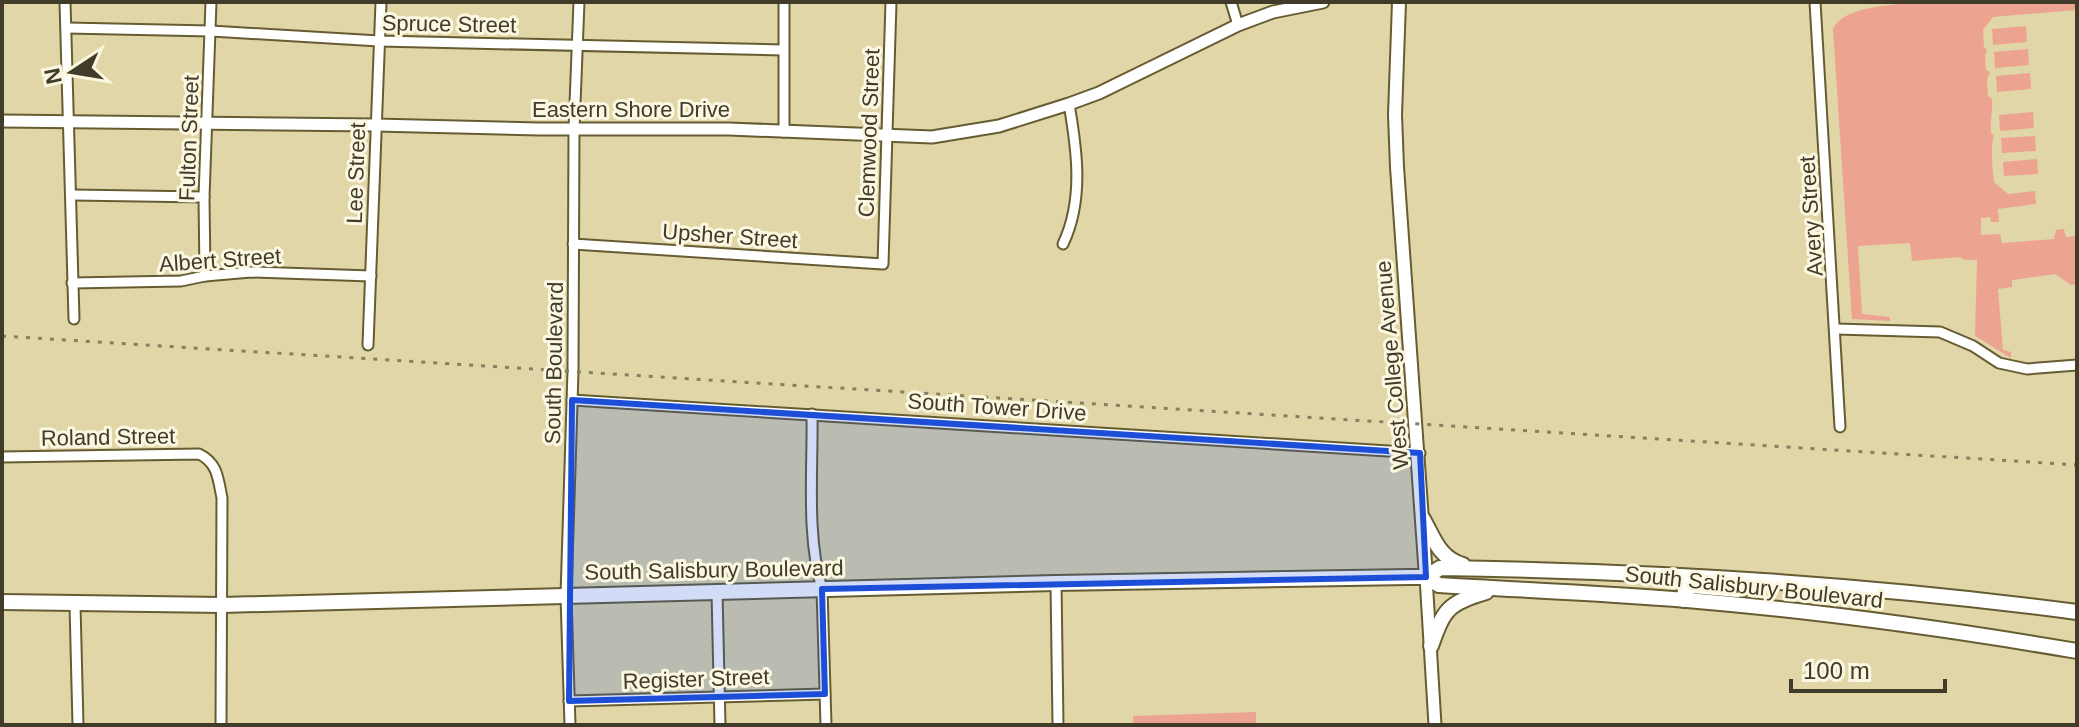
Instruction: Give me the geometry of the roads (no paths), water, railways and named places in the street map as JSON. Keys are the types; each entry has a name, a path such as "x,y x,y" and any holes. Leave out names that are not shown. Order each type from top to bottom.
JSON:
{"main road":[{"name":"West College Avenue","path":"1399,2 1395,115 1426,577"},
{"path":"1423,519 1445,557 1475,568"},
{"name":"South Salisbury Boulevard","path":"2,602 222,605 1056,583 1426,577 1440,568 1475,568 1642,572 1906,592 2077,612"},
{"name":"South Salisbury Boulevard","path":"1426,577 1439,585 1684,600 1966,632 2077,651"},
{"path":"1684,600 1685,590 1693,586 1738,590 1762,581"},
{"path":"1431,646 1442,615 1461,599 1497,588"}],"street":[{"path":"65,2 73,195 74,319"},
{"name":"Fulton Street","path":"205,276 204,197 211,2"},
{"name":"Lee Street","path":"368,345 381,2"},
{"name":"South Boulevard","path":"570,725 566,596 579,2"},
{"path":"784,2 784,132"},
{"name":"Clemwood Street","path":"883,264 891,2"},
{"path":"1231,2 1238,25"},
{"name":"Eastern Shore Drive","path":"2,121 729,129 932,137 964,134 1029,118 1099,93 1238,25 1273,12 1323,2"},
{"name":"Avery Street","path":"1815,2 1840,427"},
{"name":"Spruce Street","path":"67,28 211,31 379,41 783,50"},
{"path":"1063,244 1073,220 1078,148 1069,104"},
{"path":"73,195 204,197"},
{"name":"Upsher Street","path":"573,244 883,264"},
{"name":"Albert Street","path":"72,283 181,281 251,272 371,276"},
{"path":"1836,329 1940,332 1973,346 1999,363 2027,369 2077,365"},
{"name":"South Tower Drive","path":"572,400 1420,453"},
{"path":"812,414 816,570 822,589 826,725"},
{"name":"Roland Street","path":"2,457 199,454 210,460 215,466 222,498 222,605"},
{"name":"West College Avenue","path":"1426,577 1435,725"},
{"path":"1056,583 1058,725"},
{"path":"717,592 720,725"},
{"path":"75,605 78,725"},
{"path":"221,725 222,605"},
{"name":"Register Street","path":"569,701 825,694"}],"railway":[{"path":"2,336 2077,465"}]}
